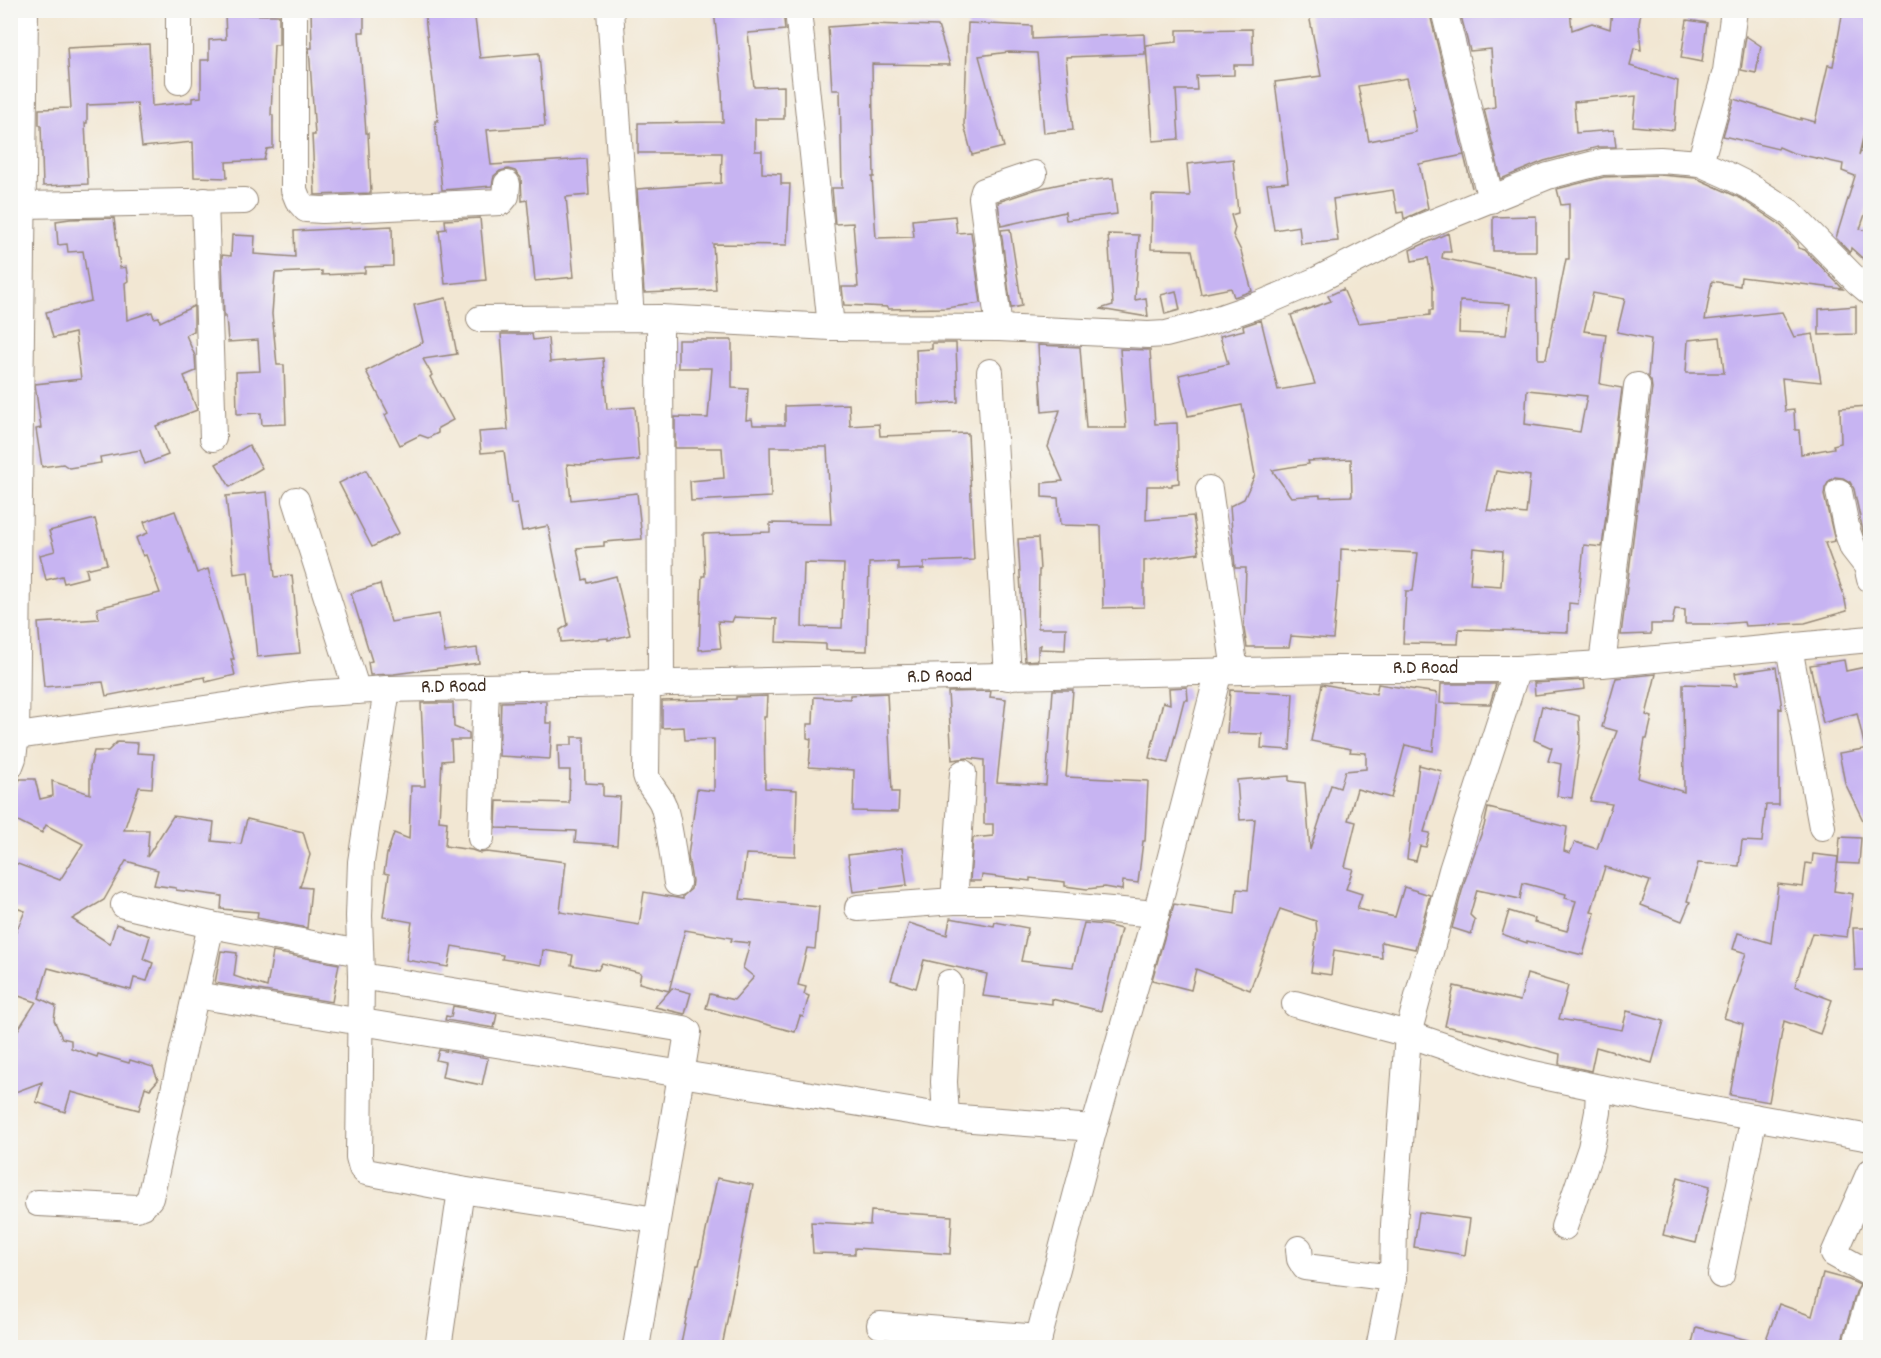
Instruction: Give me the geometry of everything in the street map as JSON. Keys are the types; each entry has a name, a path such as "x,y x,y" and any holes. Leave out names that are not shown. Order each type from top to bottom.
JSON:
{"street":[{"path":"10,766 14,758 25,10"},
{"path":"179,10 179,81"},
{"path":"294,10 294,190 298,200 306,209 501,202 506,196 507,184"},
{"path":"610,10 631,318"},
{"path":"798,10 831,327"},
{"path":"1444,10 1491,200"},
{"path":"1700,164 1726,72 1734,10"},
{"path":"480,319 660,318 831,327 999,328 1148,336 1166,334 1261,304 1317,280 1419,228 1548,176 1602,162 1660,160 1700,164 1747,185 1789,212 1870,292"},
{"path":"999,328 982,198 984,191 1034,174"},
{"path":"205,201 213,438"},
{"path":"22,205 244,201"},
{"path":"660,318 654,684 646,775 647,782 659,796 664,808 677,883"},
{"path":"990,372 1008,677"},
{"path":"1602,664 1637,386"},
{"path":"880,1325 1038,1342 1094,1128 1227,671 1209,489"},
{"path":"1839,492 1853,548 1867,566 1870,579"},
{"path":"296,500 357,691"},
{"name":"R.D Road","path":"14,736 309,694 387,689 1227,671 1517,669 1602,664 1870,639"},
{"path":"1790,647 1822,827"},
{"path":"1379,1347 1393,1278 1394,1225 1407,1034 1452,870 1517,669"},
{"path":"481,838 486,687"},
{"path":"387,689 361,862 359,1157 362,1168 366,1172 461,1190 656,1220"},
{"path":"954,901 963,773"},
{"path":"858,908 954,901 1031,903 1156,914"},
{"path":"124,905 361,964 684,1029 688,1032 636,1347"},
{"path":"38,1203 137,1208 143,1206 150,1198 211,925"},
{"path":"946,1117 944,1082 949,983"},
{"path":"208,997 946,1117 1094,1128"},
{"path":"1295,1004 1407,1034 1493,1063 1599,1088 1870,1138"},
{"path":"1564,1227 1591,1148 1598,1112 1599,1088"},
{"path":"1721,1275 1754,1117"},
{"path":"1870,1172 1834,1254 1870,1274"},
{"path":"438,1347 461,1190"},
{"path":"1299,1249 1300,1259 1305,1267 1393,1278"},
{"path":"1855,1347 1870,1296"}],"building":[{"path":"311,10 364,10 364,32 359,32 371,193 315,195 312,135 315,135 309,48 312,48"},
{"path":"424,10 474,10 480,58 539,53 545,126 487,130 491,165 587,159 589,195 566,197 574,277 535,281 527,200 522,201 521,178 515,171 508,169 500,171 494,176 492,186 442,190 435,121 438,121"},
{"path":"714,10 783,10 785,30 748,33 754,87 784,86 784,119 755,119 755,151 762,151 762,173 781,174 781,184 790,184 787,245 713,244 716,290 644,293 637,189 721,183 722,153 638,153 638,123 723,122"},
{"path":"1308,10 1429,10 1472,188 1464,155 1419,164 1428,208 1404,219 1403,212 1397,213 1393,190 1333,199 1338,241 1301,244 1299,226 1274,230 1267,184 1288,182 1275,82 1321,76","holes":["1407,78 1414,109 1412,109 1416,132 1369,141 1358,86"]},
{"path":"1570,10 1572,30 1592,23 1610,29 1612,10 1641,10 1639,24 1641,50 1634,48 1630,66 1678,81 1674,130 1633,126 1636,96 1574,102 1576,133 1614,130 1616,147 1598,147 1544,161 1501,179 1484,109 1495,107 1491,49 1470,51 1460,12"},
{"path":"1843,10 1870,10 1870,29 1866,45 1870,46 1870,107 1859,155 1866,136 1870,137 1870,200 1860,229 1870,232 1870,265 1851,248 1850,253 1836,238 1855,176 1842,171 1843,164 1793,153 1779,147 1778,149 1723,136 1734,99 1801,120 1801,118 1815,122 1828,65 1833,66"},
{"path":"225,14 279,15 279,45 274,45 271,115 273,115 273,148 267,149 264,160 226,162 227,178 194,177 193,142 142,147 137,103 87,105 87,123 85,123 88,184 43,186 39,109 71,108 67,48 149,44 152,106 192,102 192,98 201,97 201,60 209,60 209,40 226,39"},
{"path":"1687,20 1707,23 1702,62 1681,58"},
{"path":"968,23 1032,26 1032,39 1144,34 1145,54 1066,57 1073,130 1044,133 1037,53 1009,52 979,56 1004,147 972,155 964,125"},
{"path":"869,24 938,26 950,65 872,64 874,177 872,177 876,238 914,237 912,220 955,216 957,233 971,232 981,303 946,308 888,309 888,307 844,305 842,287 858,287 853,223 835,224 832,188 842,188 840,90 832,90 828,27"},
{"path":"1252,29 1253,65 1234,65 1234,75 1196,76 1197,90 1176,90 1179,139 1153,141 1146,45 1177,42 1177,30"},
{"path":"1746,36 1761,46 1756,73 1741,70"},
{"path":"1233,159 1238,213 1231,215 1235,228 1233,235 1241,251 1252,291 1234,297 1231,288 1201,294 1192,250 1151,249 1152,195 1190,196 1187,164"},
{"path":"1660,175 1696,178 1740,198 1779,224 1798,243 1798,248 1805,250 1843,289 1741,277 1740,286 1712,281 1705,320 1782,312 1794,337 1813,334 1821,382 1782,378 1785,411 1794,410 1795,430 1799,430 1801,454 1834,448 1833,445 1841,443 1840,408 1869,406 1870,534 1864,536 1854,489 1850,482 1835,477 1829,481 1824,495 1835,541 1825,543 1844,595 1847,611 1805,623 1745,626 1744,622 1710,625 1685,624 1685,610 1675,609 1672,624 1651,624 1651,634 1621,635 1652,388 1648,377 1651,339 1617,332 1625,299 1593,293 1584,331 1606,334 1600,384 1622,388 1602,547 1584,545 1578,604 1569,603 1568,632 1459,629 1458,644 1403,643 1406,591 1413,591 1418,553 1341,549 1340,583 1338,583 1333,639 1291,636 1289,647 1247,647 1244,629 1246,568 1235,568 1230,506 1244,499 1255,475 1242,405 1188,416 1179,375 1228,364 1220,336 1244,330 1243,326 1261,320 1278,390 1315,384 1291,315 1331,301 1328,296 1343,289 1358,323 1430,315 1430,310 1433,310 1433,288 1428,258 1412,261 1410,250 1448,233 1451,252 1443,252 1442,258 1537,279 1538,359 1546,359 1566,259 1569,259 1569,204 1561,205 1557,189 1604,177","holes":["1460,301 1510,304 1506,335 1459,333","1720,337 1724,373 1686,373 1688,340","1527,390 1587,396 1580,432 1525,424","1351,459 1352,496 1291,497 1272,470 1309,464 1308,461","1496,471 1530,476 1526,514 1487,510","1473,548 1503,551 1501,586 1470,584"]},
{"path":"1113,178 1117,214 1066,220 1065,212 1001,226 998,202 1037,189 1065,183"},
{"path":"1536,216 1536,251 1493,251 1493,217"},
{"path":"114,218 120,268 126,267 128,281 125,283 127,320 152,312 154,318 159,317 160,322 194,306 194,331 186,335 195,356 196,371 184,376 197,410 156,426 168,455 145,464 140,450 100,457 101,463 69,468 63,464 42,467 36,429 41,428 35,384 81,379 75,333 53,338 46,312 91,301 83,251 68,252 67,244 58,245 56,221"},
{"path":"480,218 486,280 445,284 439,230 446,229 445,220"},
{"path":"392,226 393,266 365,267 365,273 322,275 322,271 275,273 272,314 277,365 284,365 286,424 262,425 261,413 237,414 236,372 260,371 258,340 228,342 226,316 224,317 222,255 231,256 232,235 255,236 254,254 295,257 294,231"},
{"path":"1010,229 1022,306 1011,308 1001,230"},
{"path":"1108,234 1139,235 1135,300 1146,298 1148,317 1100,309 1113,305"},
{"path":"1176,291 1180,310 1165,314 1161,295"},
{"path":"446,298 457,354 423,359 453,420 438,428 438,433 428,438 420,435 400,445 385,415 388,413 366,371 423,342 414,305"},
{"path":"1856,306 1856,334 1819,335 1819,309"},
{"path":"501,334 532,334 533,340 548,338 550,362 603,358 607,409 635,407 639,460 584,465 567,464 571,500 637,493 642,539 604,542 604,546 577,548 583,580 587,579 588,583 616,576 630,635 608,640 608,638 561,642 560,630 568,625 548,526 522,531 517,503 511,504 504,451 481,453 479,432 508,430"},
{"path":"678,340 732,340 732,388 748,389 746,420 752,419 753,425 785,425 785,406 849,404 850,426 879,424 880,436 968,433 974,560 924,562 924,569 898,570 898,562 869,563 867,651 826,650 826,644 776,642 777,619 734,617 732,622 718,621 721,648 699,650 702,576 705,576 703,534 770,532 770,523 831,524 827,447 770,447 771,497 691,501 690,481 724,478 722,448 675,448 675,417 708,418 712,368 678,368","holes":["804,563 844,564 842,628 802,627"]},
{"path":"932,343 956,343 958,402 918,404 916,350 932,349"},
{"path":"1038,345 1080,347 1086,428 1126,428 1120,349 1150,350 1155,424 1177,423 1179,483 1172,484 1172,486 1147,486 1146,520 1193,516 1199,553 1144,561 1144,607 1103,608 1101,526 1060,525 1058,498 1042,497 1042,483 1063,481 1048,447 1060,410 1042,412"},
{"path":"249,445 262,468 230,487 216,464"},
{"path":"366,470 399,533 372,547 339,483"},
{"path":"267,492 275,577 292,575 300,653 257,657 248,572 234,574 226,496"},
{"path":"175,511 197,573 208,569 234,659 231,659 235,675 206,682 205,677 106,696 103,682 44,687 38,623 99,619 97,608 160,593 146,555 143,556 136,538 148,533 144,522"},
{"path":"95,519 107,564 86,569 88,577 64,583 62,576 46,580 40,555 55,551 49,531"},
{"path":"1038,538 1040,570 1038,628 1066,628 1065,650 1040,649 1041,645 1038,646 1038,660 1025,661 1018,539"},
{"path":"380,584 391,622 439,614 445,652 477,648 479,663 370,675 368,662 372,661 351,593"},
{"path":"1844,660 1846,671 1870,666 1870,744 1864,744 1857,713 1823,723 1810,665"},
{"path":"1776,667 1782,709 1779,708 1779,805 1766,805 1762,842 1742,841 1739,866 1698,863 1687,901 1690,902 1682,921 1641,905 1650,881 1605,867 1591,912 1595,913 1583,955 1527,941 1527,943 1502,934 1509,911 1535,919 1534,922 1567,931 1576,901 1565,898 1566,894 1523,883 1520,899 1477,890 1470,915 1475,920 1471,934 1452,928 1488,808 1567,827 1564,851 1570,853 1575,842 1597,849 1612,804 1590,801 1617,731 1602,727 1616,678 1656,674 1646,715 1652,717 1647,739 1645,739 1638,778 1684,792 1683,684 1737,686 1735,673"},
{"path":"1584,680 1585,689 1535,695 1534,683"},
{"path":"1322,684 1376,694 1378,684 1437,693 1433,751 1405,745 1391,798 1357,789 1348,820 1356,822 1345,867 1353,869 1346,889 1362,894 1357,909 1395,917 1404,887 1430,895 1415,949 1381,942 1382,958 1334,950 1331,975 1311,972 1317,932 1316,921 1280,909 1250,990 1196,969 1191,990 1152,980 1174,904 1235,914 1237,889 1248,890 1255,819 1240,820 1237,780 1289,776 1289,781 1305,783 1310,850 1331,785 1340,788 1345,771 1366,769 1366,753 1350,752 1351,749 1311,741"},
{"path":"1441,684 1496,684 1490,704 1440,703"},
{"path":"1187,687 1188,700 1184,700 1168,763 1149,758 1163,702 1170,704 1169,688"},
{"path":"1053,690 1073,690 1066,777 1148,781 1145,841 1143,841 1138,883 1123,881 1122,890 1105,887 1087,889 1065,886 1065,882 1030,878 1030,881 982,875 981,881 970,881 973,838 993,836 993,824 984,824 984,760 967,758 952,760 948,692 991,691 990,697 1006,699 997,782 1046,785"},
{"path":"1230,690 1293,693 1290,750 1261,748 1262,734 1227,733"},
{"path":"887,693 892,792 899,792 898,812 853,811 854,770 809,767 811,739 807,738 807,724 813,724 814,697 850,699 850,695"},
{"path":"767,696 766,717 764,717 765,788 797,790 795,856 746,854 740,899 819,907 815,949 807,948 798,985 806,987 804,994 809,996 803,1017 800,1016 795,1032 706,1008 710,994 734,1000 754,977 743,968 750,943 731,941 732,938 685,930 669,991 639,983 641,973 602,963 598,970 571,965 573,955 543,950 541,965 502,959 503,955 452,946 448,967 406,960 412,922 383,917 389,874 384,873 394,833 409,839 411,786 425,786 421,703 453,703 454,727 469,733 469,740 451,740 452,760 442,761 439,821 447,822 445,846 480,853 566,862 560,912 639,925 644,892 683,899 683,896 691,889 688,856 697,789 714,791 714,739 685,740 684,727 662,728 662,701"},
{"path":"546,701 546,723 552,723 550,759 499,756 501,702"},
{"path":"1542,706 1579,716 1580,740 1572,798 1557,796 1561,764 1548,761 1552,748 1534,740"},
{"path":"572,737 584,737 585,783 603,784 603,796 620,797 617,845 575,842 576,831 496,828 497,801 569,803 570,770 559,770 558,745 572,745"},
{"path":"117,742 138,743 137,753 154,754 152,788 139,787 124,830 149,830 147,857 173,816 214,822 212,841 241,844 247,819 303,832 310,855 300,887 311,888 307,928 257,918 258,912 221,909 222,896 154,885 158,870 126,861 104,900 72,919 110,944 116,924 150,936 143,959 153,963 147,981 134,978 131,990 48,968 39,998 56,1006 54,1020 62,1038 71,1040 71,1048 97,1057 98,1054 153,1067 158,1080 150,1089 145,1087 139,1110 71,1092 65,1112 36,1102 42,1082 10,1094 10,1042 36,1002 10,993 10,946 25,911 10,906 10,861 60,880 83,844 46,825 42,833 10,817 10,799 20,779 35,779 40,799 53,796 52,781 90,794 90,767 94,751 108,751"},
{"path":"1870,748 1870,835 1845,783 1839,753"},
{"path":"1419,765 1442,771 1424,832 1430,833 1426,847 1420,846 1416,861 1407,859"},
{"path":"1840,837 1861,838 1859,864 1838,863"},
{"path":"902,848 907,885 853,892 848,855"},
{"path":"1813,854 1838,857 1834,891 1853,894 1847,937 1812,933 1795,986 1832,1000 1820,1034 1784,1021 1769,1102 1730,1095 1743,1024 1724,1018 1746,953 1733,949 1738,933 1771,943 1778,884 1803,887 1806,863 1812,864"},
{"path":"950,918 994,926 995,922 1028,928 1021,961 1073,967 1084,923 1121,929 1101,1011 1052,999 1052,1004 983,996 987,974 924,960 916,988 891,980 909,923 947,935"},
{"path":"1853,928 1870,928 1870,970 1855,970"},
{"path":"221,951 237,953 234,976 267,987 273,952 339,964 332,1002 215,983"},
{"path":"1527,974 1568,986 1559,1019 1622,1030 1627,1011 1664,1021 1652,1063 1596,1047 1591,1071 1559,1064 1560,1054 1445,1026 1454,986 1520,1001"},
{"path":"672,988 691,993 685,1014 655,1007"},
{"path":"453,1006 497,1014 494,1028 445,1020 446,1016 451,1017"},
{"path":"439,1050 488,1058 482,1085 442,1077 445,1062 436,1060"},
{"path":"1678,1177 1710,1186 1696,1243 1663,1235"},
{"path":"717,1178 753,1185 722,1347 704,1347 681,1343"},
{"path":"871,1211 952,1216 950,1254 855,1248 855,1254 813,1253 811,1222 870,1225"},
{"path":"1419,1212 1470,1219 1465,1255 1414,1247"},
{"path":"1823,1273 1860,1285 1840,1347 1781,1347 1765,1342 1779,1304 1812,1316"},
{"path":"1696,1327 1756,1342 1756,1347 1691,1347"}]}
